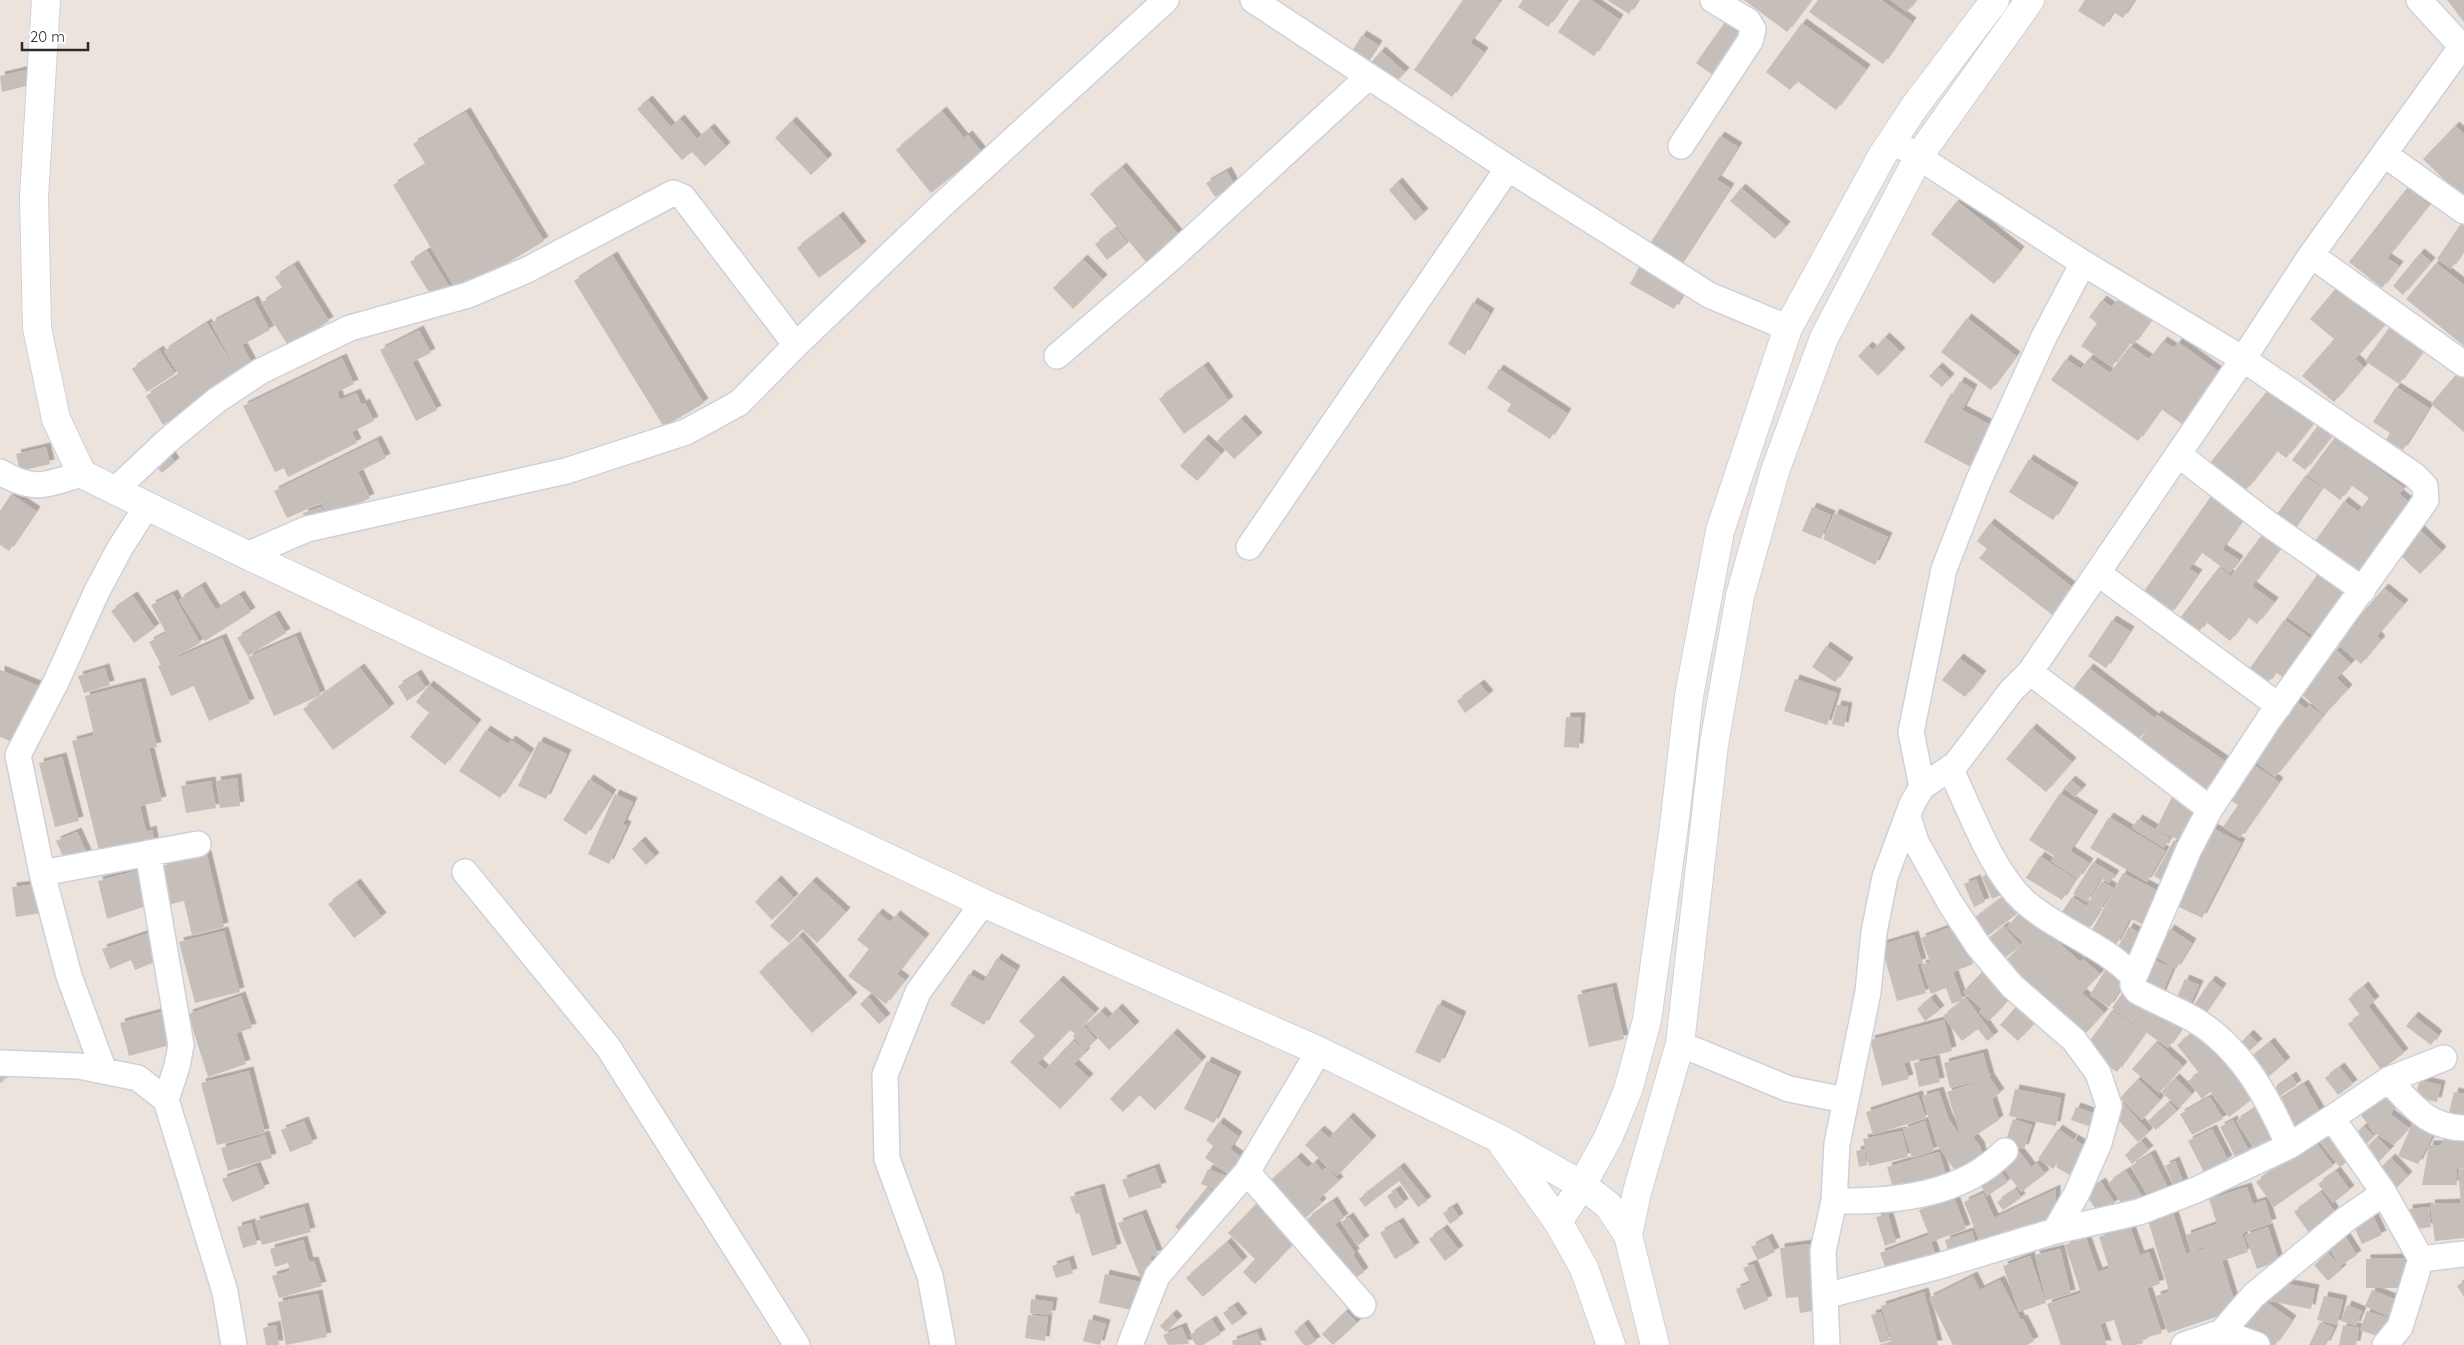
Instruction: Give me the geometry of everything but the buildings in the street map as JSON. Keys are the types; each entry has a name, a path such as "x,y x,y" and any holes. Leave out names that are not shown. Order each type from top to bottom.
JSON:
{"street":[{"path":"46,0 34,197 37,328 56,419 82,474 247,555 983,903 1319,1051 1500,1139 1582,1185 1608,1206 1628,1235 1655,1345"},
{"path":"247,555 307,529 566,471 686,432 739,403 796,345 942,205 1166,0"},
{"path":"1253,0 1508,168 1709,295 1788,328"},
{"path":"1681,146 1750,41 1752,29 1748,22 1714,0"},
{"path":"1558,1222 1582,1185 1609,1136 1628,1090 1647,1020 1674,826 1689,696 1720,531 1788,328 1892,140 1915,106 1995,0"},
{"path":"1628,1235 1637,1192 1680,1044 1714,744 1740,596 1775,471 1824,338 1919,156 2030,0"},
{"path":"1827,1345 1823,1251 1834,1201 1837,1144 1868,992 1874,932 1885,877 1908,817 1922,787 1956,764 2011,691 2030,672 2099,574 2311,255 2463,47 2418,0"},
{"path":"1057,356 1170,260 1368,77"},
{"path":"1892,140 2082,263 2243,360 2414,476 2425,486 2426,500 2280,706 2210,809 2189,849 2134,977 2133,985 2137,991 2200,1024 2238,1056 2272,1107 2289,1146"},
{"path":"2384,154 2464,211"},
{"path":"1249,547 1508,168"},
{"path":"115,490 167,440 216,400 261,371 350,328 468,295 518,274 674,193 683,197 796,345"},
{"path":"2311,255 2464,364"},
{"path":"1922,787 1911,732 1944,569 1978,482 2043,339 2082,263"},
{"path":"2179,455 2266,522 2364,590"},
{"path":"0,472 14,480 37,486 82,474"},
{"path":"104,1071 69,976 9,751 56,682 97,591 120,548 147,506"},
{"path":"2099,574 2280,706"},
{"path":"2030,672 2210,809"},
{"path":"1950,768 1993,860 2023,900 2060,928 2104,952 2134,977"},
{"path":"1908,817 1916,842 1945,894 1979,947 2012,986 2074,1040 2098,1073 2109,1106 2107,1115 2099,1143 2055,1231"},
{"path":"42,873 198,844"},
{"path":"148,853 181,1045 177,1066 166,1100"},
{"path":"464,872 608,1048 797,1345"},
{"path":"943,1345 930,1276 887,1159 885,1075 918,992 983,903"},
{"path":"1680,1044 1789,1089 1845,1100"},
{"path":"1130,1345 1158,1276 1247,1172 1319,1051"},
{"path":"1825,1296 2055,1231 2139,1212 2196,1190 2289,1146 2388,1080 2444,1058"},
{"path":"0,1063 79,1066 138,1078 166,1100 225,1292 234,1345"},
{"path":"2388,1080 2424,1116 2446,1128 2464,1128"},
{"path":"2332,1118 2384,1193 2421,1259 2400,1327 2385,1345"},
{"path":"1500,1139 1558,1222 1584,1268 1611,1345"},
{"path":"1834,1201 1893,1200 1951,1186 1979,1173 2005,1151"},
{"path":"1247,1172 1363,1305"},
{"path":"2184,1345 2222,1332 2254,1295 2346,1219 2384,1193"},
{"path":"2421,1259 2464,1254"},
{"path":"2222,1332 2257,1345"}]}
